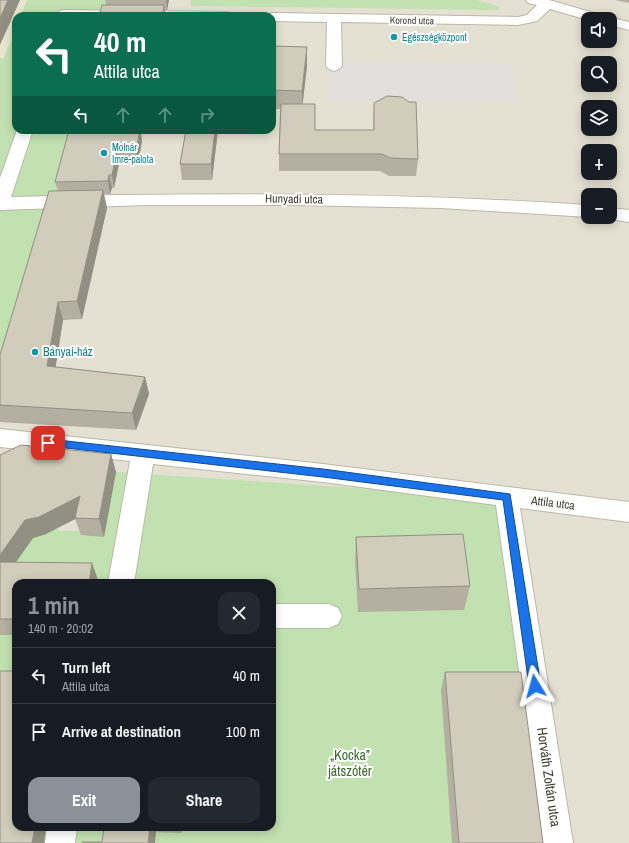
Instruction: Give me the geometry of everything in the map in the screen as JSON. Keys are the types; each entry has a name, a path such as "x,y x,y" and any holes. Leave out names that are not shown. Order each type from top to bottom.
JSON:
{"street":[{"path":"65,12 69,0"},
{"path":"181,12 183,0"},
{"path":"532,0 581,13"},
{"name":"Korond utca","path":"276,17 518,21 532,18 547,4"},
{"path":"334,18 334,66"},
{"path":"617,23 629,26"},
{"path":"0,203 24,134"},
{"name":"Hunyadi utca","path":"0,203 236,199 414,201 504,204 581,210"},
{"path":"617,215 629,216"},
{"name":"Attila utca","path":"0,438 143,453 629,512"},
{"path":"122,579 143,453"},
{"name":"Horváth Zoltán utca","path":"507,497 558,843"},
{"path":"276,616 329,616"},
{"path":"60,843 62,831"}],"shaded area":[{"path":"0,0 629,0 629,843 0,843"},
{"path":"0,0 27,0 22,12 12,12 12,38 4,58 0,58"},
{"path":"329,61 510,64 518,102 328,99"}],"green space":[{"path":"27,0 109,0 105,12 22,12"},
{"path":"191,0 477,0 500,7 498,10 191,6"},
{"path":"12,38 12,134 73,134 52,217 0,396 0,58 4,58"},
{"name":"„Kocka” játszótér","path":"116,472 509,498 569,843 0,843 0,541 22,539 57,529 60,531 82,531"}],"building":[{"path":"0,0 8,0 0,18"},
{"path":"102,5 164,5 163,12 100,12"},
{"path":"276,46 307,47 302,91 276,90"},
{"path":"387,96 402,97 409,102 416,102 418,159 390,158 382,154 279,154 281,104 315,104 315,130 374,130 374,103"},
{"name":"Molnár Imre-palota","path":"68,134 139,134 136,151 117,151 112,175 109,175 108,181 55,182"},
{"path":"185,134 215,134 211,164 180,164"},
{"path":"103,190 77,301 58,302 47,366 145,377 132,413 0,405 0,355 49,191"},
{"path":"21,445 111,454 99,519 75,518 80,496 39,517 25,520 0,555 0,455"},
{"path":"463,534 470,586 359,589 356,537"},
{"path":"0,562 92,563 90,579 12,579 12,619 0,619"},
{"path":"0,671 12,671 12,831 34,831 32,843 0,843"},
{"path":"445,672 521,672 543,843 459,843"},
{"path":"103,831 150,831 148,843 82,843 102,842"}],"place":[{"name":"Egészségközpont","path":"394,37"},
{"name":"Molnár Imre-palota","path":"104,153"},
{"name":"Bányai-ház","path":"35,352"}],"route":[{"path":"48,443 323,473 507,497 535,686"}]}
